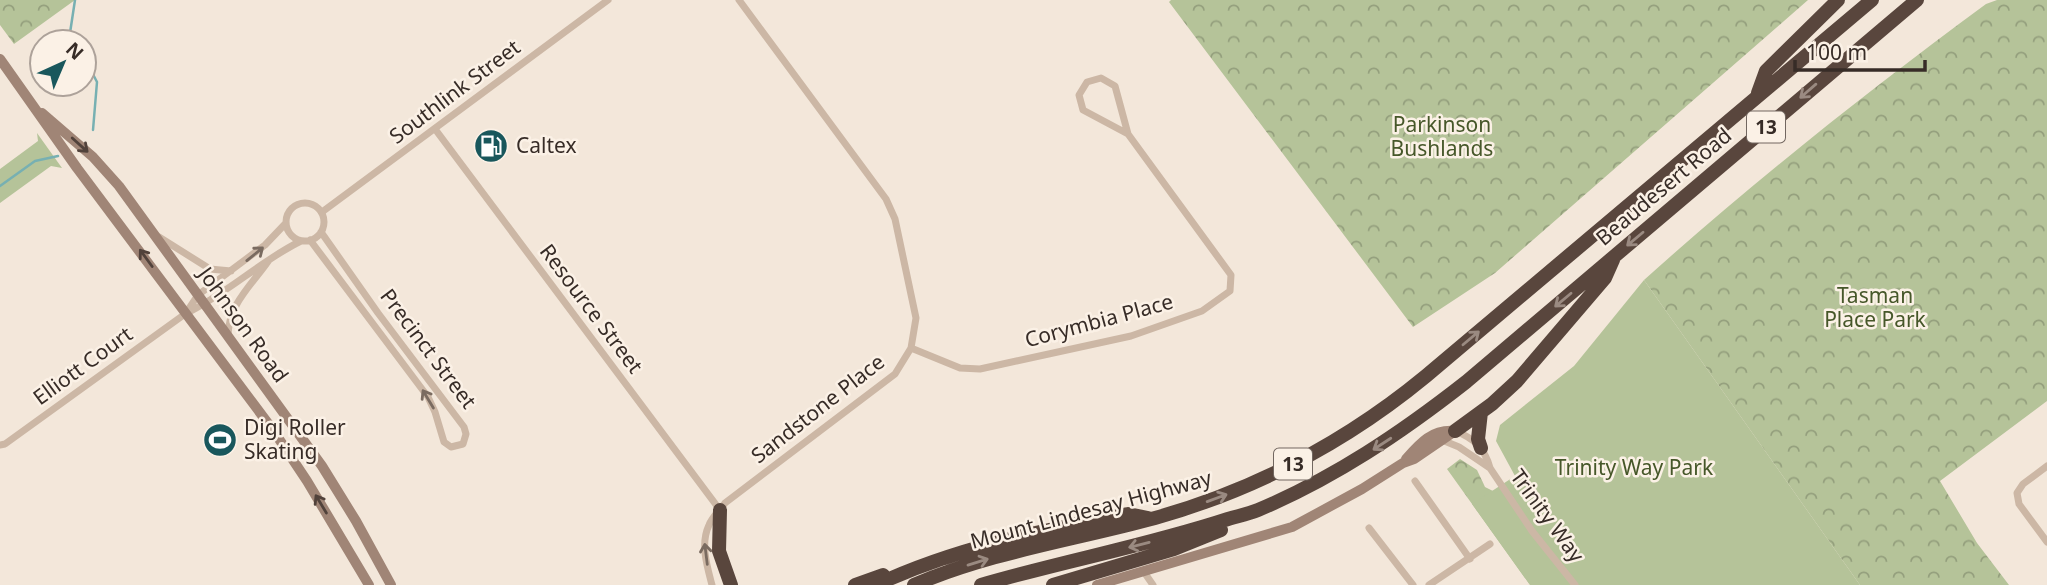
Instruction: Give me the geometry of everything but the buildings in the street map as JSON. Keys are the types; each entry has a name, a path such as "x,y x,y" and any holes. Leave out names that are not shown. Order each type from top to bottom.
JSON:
{"highway":[{"path":"1756,96 1766,71 1838,0"},
{"name":"Beaudesert Road","path":"1419,382 1872,0"},
{"name":"Beaudesert Road","path":"1437,404 1917,0"},
{"path":"1455,431 1526,372 1605,278 1615,256"},
{"name":"Mount Lindesay Highway","path":"914,585 997,556 1153,519 1219,497 1283,470 1367,421 1419,382"},
{"name":"Mount Lindesay Highway","path":"981,585 1153,542 1255,511 1367,453 1437,404"},
{"path":"1481,412 1478,431 1481,448"},
{"path":"720,510 719,551 731,585"},
{"path":"1053,585 1183,545 1241,521 1255,511"},
{"path":"876,585 955,552 1022,535 1128,514 1153,519"},
{"path":"855,585 890,572 909,569"}],"main road":[{"name":"Johnson Road","path":"0,59 77,168 273,430 369,585"},
{"name":"Johnson Road","path":"37,109 93,157 119,186 322,466 356,521 390,585"},
{"path":"1097,585 1292,527 1350,496 1455,431"},
{"path":"1403,463 1426,438 1438,432 1455,431"}],"street":[{"name":"Southlink Street","path":"322,212 608,0"},
{"name":"Sandstone Place","path":"712,585 706,559 705,536 709,524 730,498 895,374 911,348 916,318 895,219 886,199 739,0"},
{"name":"Corymbia Place","path":"911,348 960,368 980,369 1131,336 1202,311 1230,291 1231,275 1128,134 1115,86 1101,78 1087,82 1079,95 1083,110 1128,134"},
{"name":"Resource Street","path":"435,130 720,510"},
{"path":"300,203 312,204 322,212 324,221 321,232 271,256 202,300 231,271 265,245 286,223 291,208 300,203"},
{"path":"286,223 290,234 306,240"},
{"path":"152,232 204,267 231,271"},
{"name":"Precinct Street","path":"306,240 337,276 428,397 436,412 443,442 451,447 463,444 466,433 464,427 321,232"},
{"path":"228,337 228,324 236,304 271,256"},
{"path":"337,276 347,270"},
{"name":"Elliott Court","path":"0,445 5,444 202,300"},
{"path":"1455,431 1468,436 1481,448"},
{"name":"Trinity Way","path":"1442,440 1490,468 1532,531 1575,585"},
{"name":"Trinity Way","path":"1481,448 1488,457 1490,468"},
{"path":"2047,466 2023,484 2017,493 2020,504 2047,542"},
{"path":"1415,481 1470,559"},
{"path":"1369,528 1413,585"},
{"path":"1429,585 1490,544"},
{"path":"1144,572 1153,585"}],"green space":[{"path":"0,0 75,0 36,28 28,28 28,34 14,44 0,25"},
{"name":"Parkinson Bushlands","path":"1808,0 1495,273 1413,327 1169,2"},
{"name":"Tasman Place Park","path":"1997,0 2047,0 2047,401 1940,481 1977,543 2009,585 1860,585 1644,280 1727,208 1855,104 1986,4"},
{"path":"37,133 62,168 51,166 0,203 0,169 38,141"},
{"name":"Trinity Way Park","path":"1644,280 1860,585 1530,585 1472,504 1515,476 1496,441 1500,425 1574,366"},
{"path":"1460,459 1477,470 1485,487 1495,492 1530,585 1447,469"}],"waterway":[{"path":"71,28 75,0"},
{"path":"93,130 96,98"},
{"path":"0,186 35,161 58,156"}],"place":[{"name":"Caltex","path":"491,146"},
{"name":"Digi Roller Skating","path":"220,440"}]}
